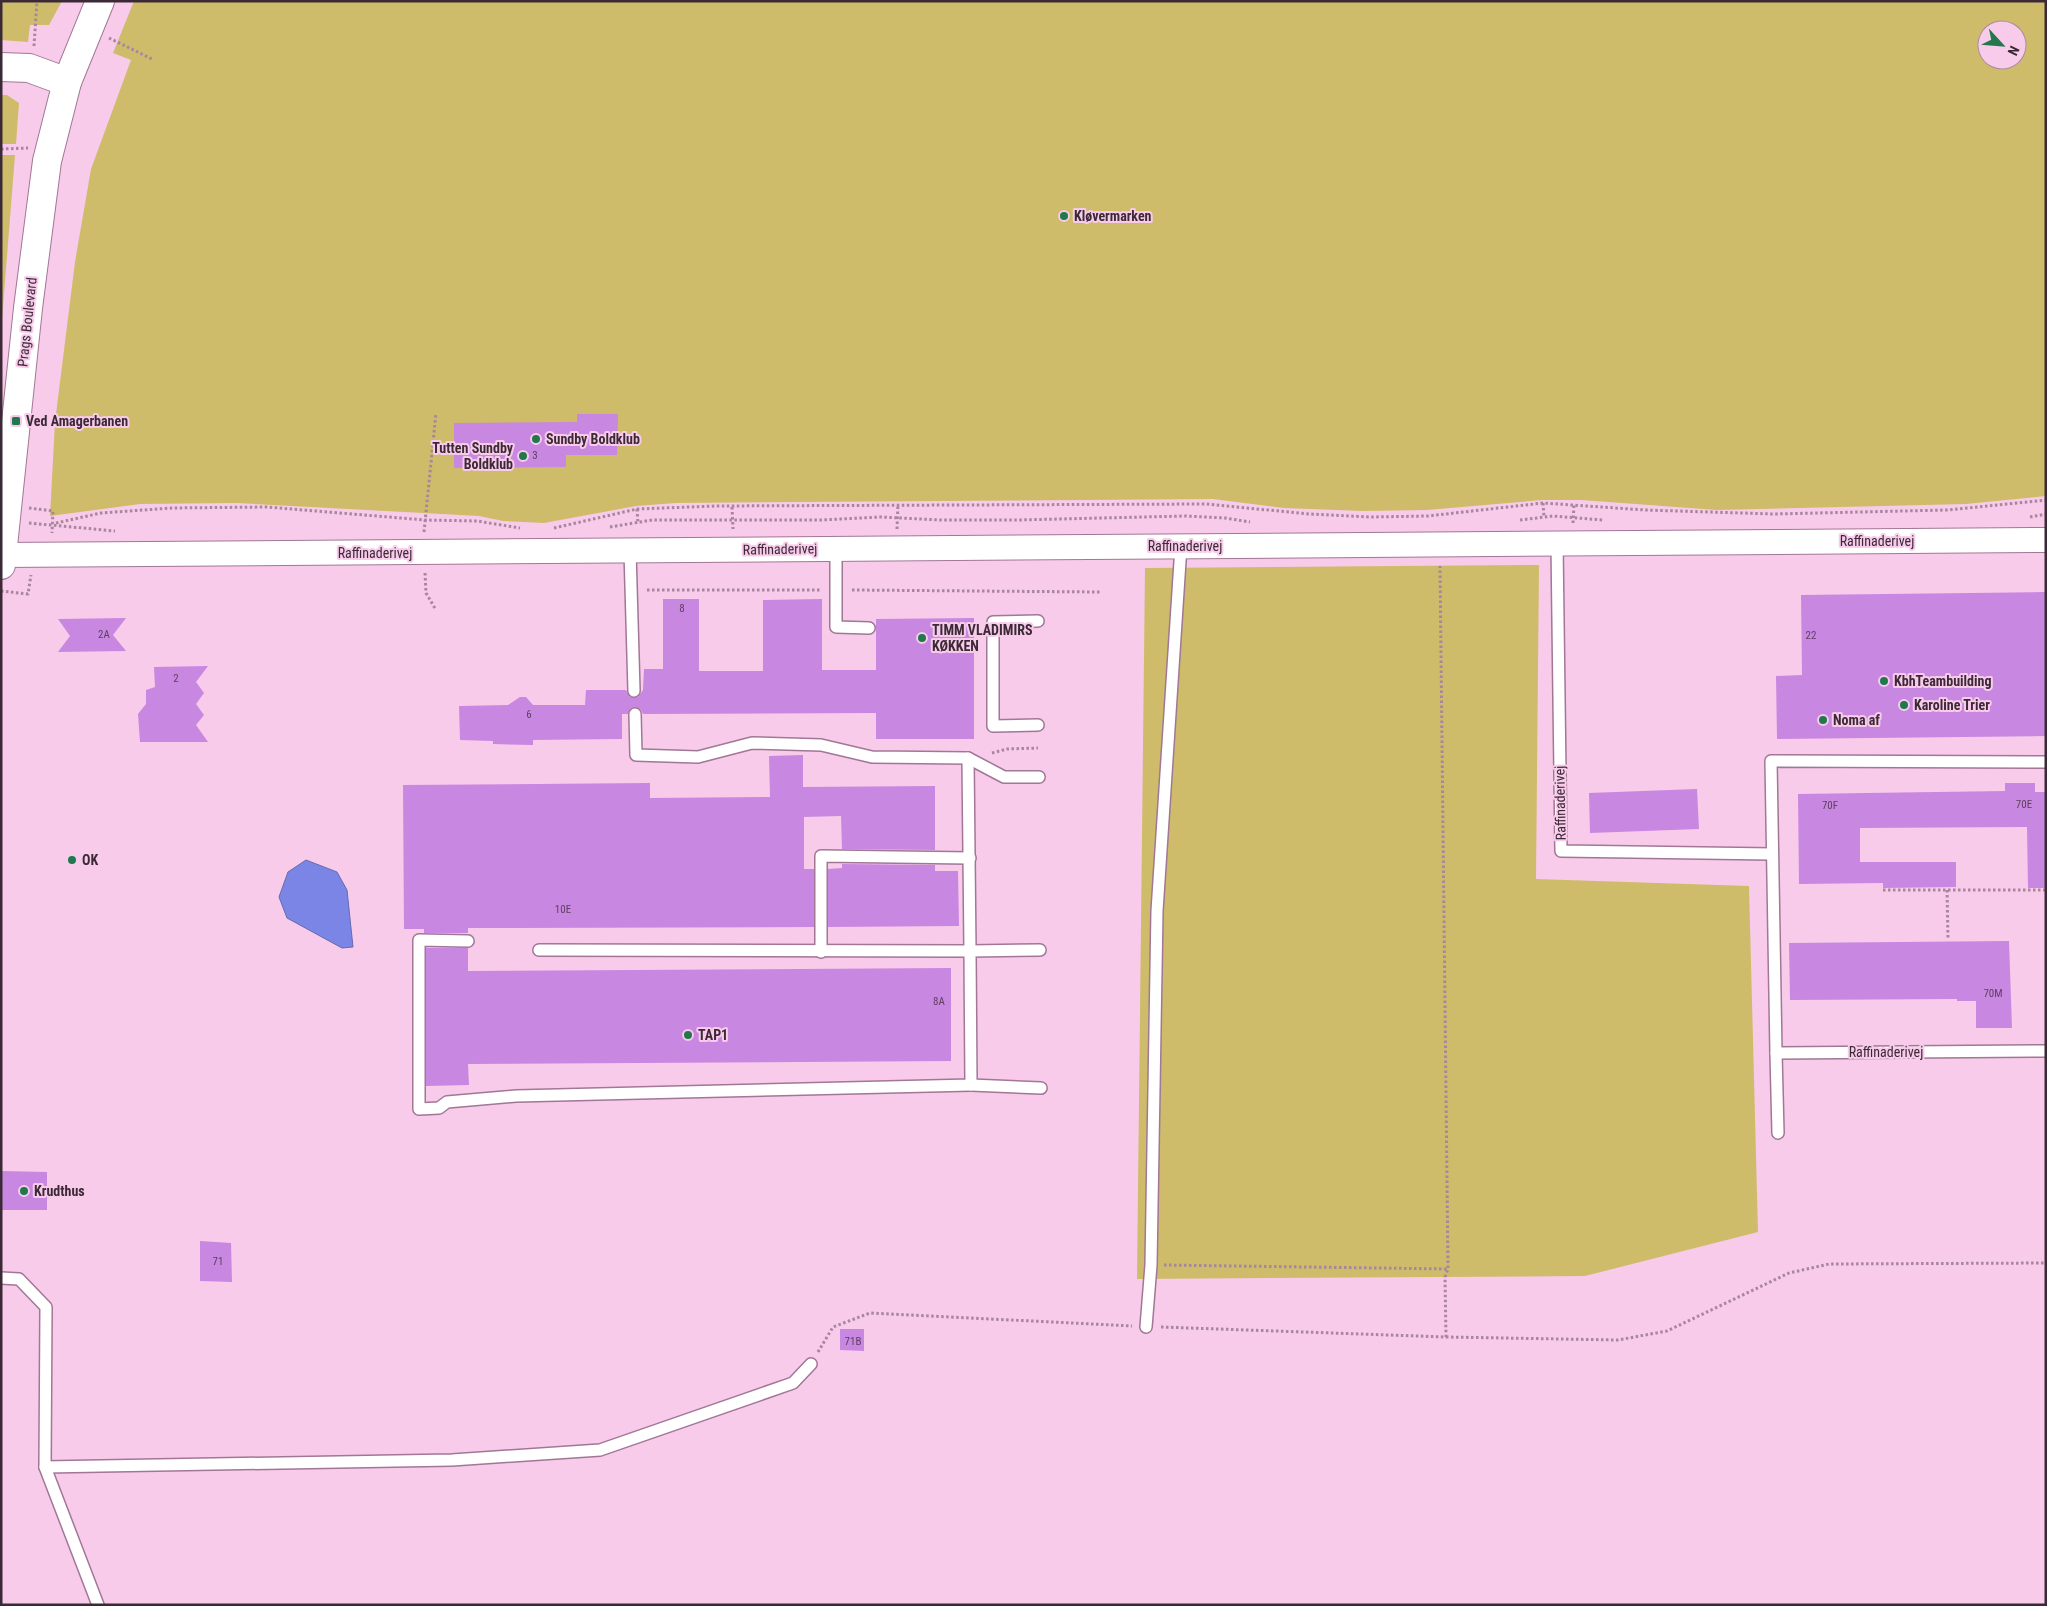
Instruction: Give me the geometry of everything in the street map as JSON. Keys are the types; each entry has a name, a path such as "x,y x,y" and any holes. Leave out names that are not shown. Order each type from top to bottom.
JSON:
{"street":[{"name":"Prags Boulevard","path":"2,559 28,308 46,171 67,82 100,1"},
{"path":"1,67 35,70 67,82"},
{"name":"Raffinaderivej","path":"2,559 54,555 424,544 630,551 2046,540"}],"lane":[{"name":"Raffinaderivej","path":"1558,543 1561,851 1772,854"},
{"path":"1146,1326 1151,1265 1157,911 1181,546"},
{"path":"836,549 836,627 870,628"},
{"path":"630,551 634,691"},
{"path":"1038,621 993,622 993,726 1038,726"},
{"path":"635,714 636,755 698,757 752,744 821,745 872,757 968,758 1004,777 1039,777"},
{"path":"968,758 971,1085"},
{"path":"1778,1133 1772,761 2046,762"},
{"path":"821,952 821,856 970,858"},
{"path":"468,941 419,940 419,1109 439,1108 447,1102 516,1096 971,1085 1041,1088"},
{"path":"539,950 821,952 1040,950"},
{"name":"Raffinaderivej","path":"1776,1053 2046,1051"},
{"path":"1,1278 19,1279 46,1307 46,1467 98,1605"},
{"path":"46,1467 452,1460 600,1450 793,1383 810,1364"}],"path":[{"path":"35,70 37,1"},
{"path":"88,29 152,59"},
{"path":"436,413 424,544 426,594 436,610"},
{"path":"545,529 572,525 637,509 732,507 898,504 1206,504 1309,514 1370,517 1428,516 1543,503 1645,510 1774,514 1947,510 2046,500"},
{"path":"1543,503 1544,517"},
{"path":"898,504 898,517"},
{"path":"1573,516 1574,504"},
{"path":"1,591 28,594 31,575 52,573 54,555 53,511 7,506"},
{"path":"52,524 102,513 223,507 325,510 425,520 478,521 524,528"},
{"path":"732,507 733,519"},
{"path":"637,509 638,522"},
{"path":"1438,544 1442,586 1448,1269 1446,1277 1446,1337"},
{"path":"631,590 1100,592"},
{"path":"968,758 1008,749 1038,748"},
{"path":"1883,890 2046,890"},
{"path":"1947,890 1948,939"},
{"path":"810,1364 833,1327 870,1313 1446,1337 1618,1340 1667,1331 1789,1273 1828,1264 2046,1263"},
{"path":"1151,1265 1448,1269"}],"shaded area":[{"path":"1,1 62,1 49,25 30,25 28,42 1,40"},
{"name":"Kløvermarken","path":"134,1 2046,1 2046,496 1966,504 1717,510 1581,500 1542,500 1427,510 1363,511 1284,508 1213,499 676,503 636,506 544,523 503,521 479,516 236,503 140,504 50,516 55,422 75,262 91,169 131,60 113,53"},
{"path":"1,95 7,95 19,103 16,144 1,144"},
{"path":"1,155 15,155 1,332"},
{"path":"1539,565 1536,879 1749,886 1758,1232 1585,1276 1137,1279 1145,568"}],"water":[{"path":"306,860 337,872 347,890 353,947 342,948 287,918 279,897 288,872"}],"building":[{"name":"Sundby Boldklub","path":"577,414 618,414 617,455 566,455 566,467 454,468 454,423 577,422"},
{"path":"2046,592 2046,736 1777,739 1776,676 1802,675 1801,595"},
{"path":"663,599 699,599 699,671 763,671 763,600 822,599 822,670 876,670 876,619 974,618 974,739 876,739 876,713 643,714 641,710 635,707 631,708 628,714 622,714 622,739 533,740 533,745 493,744 493,741 460,740 459,706 508,705 520,697 526,697 533,705 585,705 586,690 626,690 630,697 638,697 643,690 644,669 663,669"},
{"path":"126,618 113,635 126,651 58,652 70,636 58,619"},
{"path":"208,666 196,682 204,693 196,704 204,715 196,725 208,742 140,742 138,714 146,704 146,690 155,687 154,667"},
{"path":"803,755 803,787 935,786 935,850 842,849 841,816 804,817 804,869 814,869 814,927 468,928 468,933 424,933 424,929 404,929 403,785 650,783 650,798 770,797 769,756"},
{"path":"2005,783 2035,783 2035,792 2046,792 2046,888 2028,888 2027,827 1860,828 1860,862 1956,862 1956,887 1883,888 1883,883 1799,884 1798,794 2005,791"},
{"path":"1697,789 1699,829 1590,833 1589,793"},
{"path":"842,864 935,865 935,871 958,871 959,926 828,927 828,869 842,868"},
{"path":"2009,941 2012,1028 1976,1028 1976,1001 1957,1001 1957,999 1790,1000 1789,943"},
{"name":"TAP1","path":"426,948 468,948 468,971 951,968 951,1061 468,1064 469,1085 426,1086"},
{"name":"Krudthus","path":"1,1171 47,1172 47,1210 1,1210"},
{"path":"200,1241 231,1243 232,1282 200,1281"},
{"path":"840,1329 864,1329 864,1351 840,1350"}],"place":[{"name":"Kløvermarken","path":"1064,216"},
{"name":"Ved Amagerbanen","path":"16,421"},
{"name":"Sundby Boldklub","path":"536,439"},
{"name":"Tutten Sundby Boldklub","path":"523,456"},
{"name":"TIMM VLADIMIRS KØKKEN","path":"922,638"},
{"name":"KbhTeambuilding","path":"1884,681"},
{"name":"Karoline Trier","path":"1904,705"},
{"name":"Noma af","path":"1823,720"},
{"name":"OK","path":"72,860"},
{"name":"TAP1","path":"688,1035"},
{"name":"Krudthus","path":"24,1191"}]}
